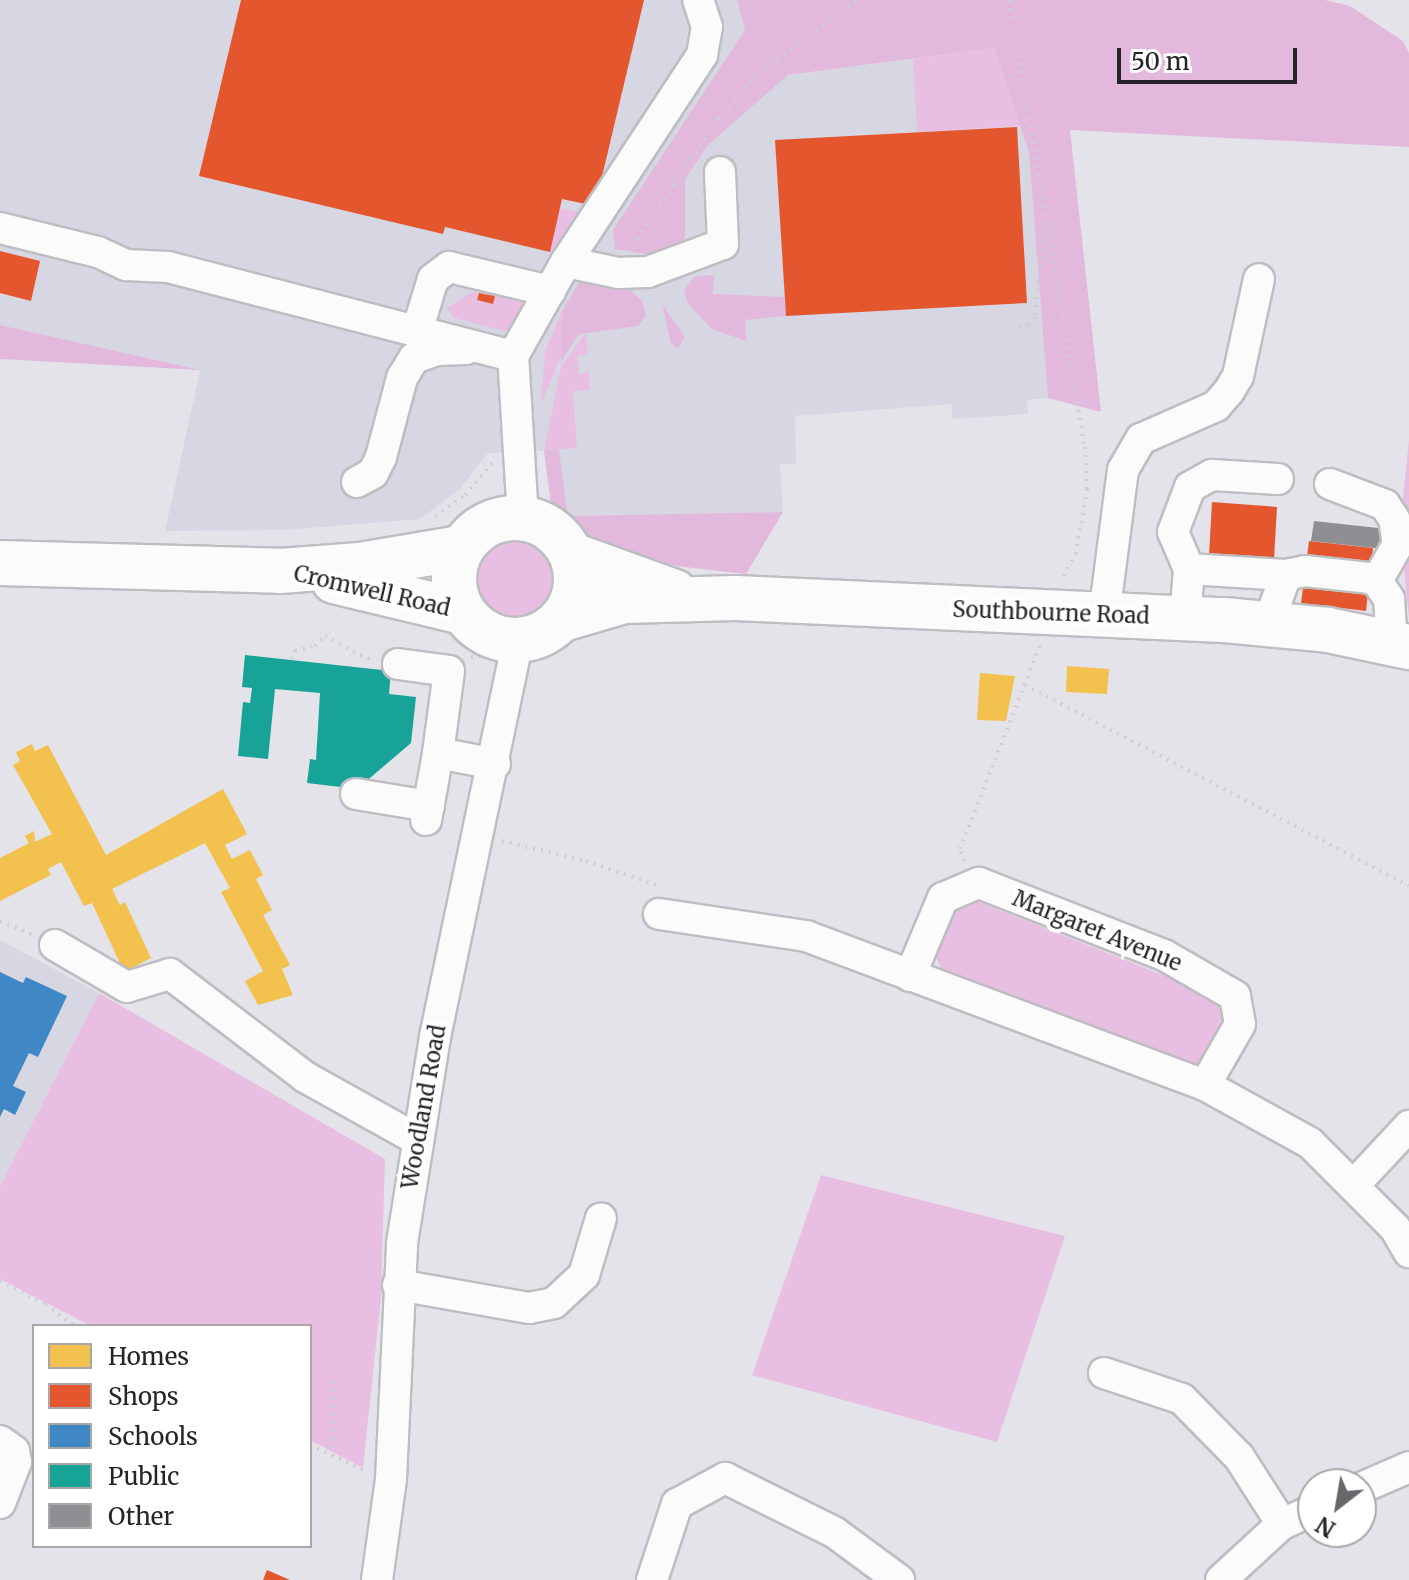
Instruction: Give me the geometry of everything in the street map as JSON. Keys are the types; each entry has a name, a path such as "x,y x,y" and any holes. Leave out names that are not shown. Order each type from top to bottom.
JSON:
{"highway":[{"path":"523,518 559,536 572,555 576,581 560,620 544,633 518,640 486,633 463,612 453,575 461,548 488,523 523,518"},
{"name":"Cromwell Road","path":"0,563 93,562 280,571 360,565 461,548"},
{"name":"Cromwell Road","path":"0,550 93,562"},
{"name":"Southbourne Road","path":"572,555 691,597"},
{"name":"Cromwell Road","path":"280,571 463,612"},
{"name":"Southbourne Road","path":"560,620 624,601 691,597 1268,624 1400,645"}],"street":[{"path":"523,518 513,356 566,262 702,55 707,27 698,0"},
{"path":"566,262 618,273 648,272 723,244 720,172"},
{"path":"0,228 98,252 126,265 168,267 418,328 480,349 513,356"},
{"path":"418,328 433,279 449,267 550,291"},
{"path":"1104,616 1123,470 1141,439 1216,406 1229,391 1238,376 1259,279"},
{"path":"357,482 373,473 381,457 402,378 414,358 437,350 480,349"},
{"path":"1185,619 1189,569 1173,532 1190,487 1212,475 1278,479"},
{"path":"1330,484 1385,505 1394,519 1398,544 1377,581"},
{"path":"1189,569 1286,575 1305,571 1377,581 1389,599 1400,645"},
{"path":"1268,624 1286,575"},
{"name":"Woodland Road","path":"377,1580 391,1479 398,1285 418,1140 435,1037 495,764 518,640"},
{"path":"356,794 427,813 449,671 398,664"},
{"path":"438,753 495,764"},
{"path":"910,976 943,898 975,885"},
{"name":"Margaret Avenue","path":"975,885 1164,955 1235,996 1240,1024 1205,1085"},
{"path":"659,914 806,936 1205,1085 1310,1143 1395,1228 1409,1252"},
{"path":"55,945 127,987 170,974 305,1077 418,1140"},
{"path":"1354,1185 1409,1126"},
{"path":"398,1285 529,1308 554,1303 584,1275 601,1218"},
{"path":"1104,1373 1182,1399 1239,1457 1282,1524"},
{"path":"0,1441 14,1451 16,1462 0,1503"},
{"path":"1377,1481 1409,1467"},
{"path":"652,1580 677,1504 725,1478 834,1532 899,1580"},
{"path":"1221,1580 1282,1524 1297,1517"}],"path":[{"path":"618,273 663,195 728,108 758,74 858,0"},
{"path":"975,885 960,849 1025,685 1049,614 1076,553 1087,489 1009,0"},
{"path":"1019,328 1030,325 1035,315 1046,219"},
{"path":"422,519 436,516 465,495 500,459"},
{"path":"291,659 295,651 315,646 325,636 365,660 398,664"},
{"path":"1025,685 1409,886"},
{"path":"479,834 586,861 670,889 659,914"},
{"path":"0,921 55,945"},
{"path":"0,1281 46,1304 71,1324"},
{"path":"333,1456 334,1380"},
{"path":"312,1446 391,1479"}],"shaded area":[{"path":"0,0 737,0 760,79 994,48 1029,153 1048,398 1027,400 1028,414 953,419 951,404 795,416 796,464 780,464 783,512 567,516 558,450 488,453 460,489 420,519 284,530 165,531 200,371 0,325"},
{"path":"737,0 1325,0 1350,6 1403,41 1409,53 1409,147 1070,130 1101,412 1048,398 1029,153 994,48 788,75 708,145 685,179 685,237 674,252 653,255 615,249 613,230 745,30"},
{"path":"994,48 1020,126 917,132 913,59"},
{"path":"560,208 587,214 561,247 550,252"},
{"path":"714,275 713,294 784,297 786,316 745,320 746,341 712,329 688,304 684,290 695,276"},
{"path":"579,283 626,286 643,302 646,316 638,326 579,334 561,362 562,311"},
{"path":"471,292 479,293 477,300 493,304 496,292 520,296 527,303 516,328 505,331 454,318 447,308"},
{"path":"662,304 685,337 678,348 671,344"},
{"path":"562,311 561,356 541,404 545,351"},
{"path":"0,325 200,370 0,359"},
{"path":"586,333 588,354 577,356 579,374 589,372 590,390 573,391 577,448 544,451 561,366"},
{"path":"1409,439 1409,618 1400,529"},
{"path":"559,450 568,516 783,512 746,574 676,566 596,542 552,512 544,451"},
{"path":"516,532 533,536 547,545 556,559 560,576 556,593 547,607 533,616 516,620 499,616 485,607 476,593 472,576 476,559 485,545 499,536"},
{"path":"976,901 1206,992 1217,1001 1222,1017 1203,1062 1186,1067 945,975 932,950 942,918 962,902"},
{"path":"0,940 99,993 0,1186"},
{"path":"99,993 385,1159 381,1297 363,1468 312,1441 312,1324 87,1324 0,1279 0,1186"},
{"path":"821,1175 1065,1236 997,1442 752,1375"}],"building: Homes":[{"path":"1067,666 1109,669 1107,694 1066,692"},
{"path":"980,673 1015,676 1006,721 977,720"},
{"path":"32,744 35,751 48,745 106,855 223,789 247,834 225,845 232,859 250,850 263,875 256,879 272,910 263,915 290,965 282,969 293,995 258,1005 245,981 263,971 221,892 230,888 205,843 112,889 120,905 125,902 151,958 124,972 92,903 84,906 61,862 48,869 51,875 0,901 0,858 29,843 25,836 34,831 35,842 52,834 13,765 20,761 16,752"}],"building: Shops":[{"path":"241,0 644,0 595,206 562,199 550,252 445,227 443,234 199,176"},
{"path":"1017,127 1027,303 786,316 775,140"},
{"path":"0,251 40,261 31,301 0,293"},
{"path":"479,293 495,296 493,304 477,300"},
{"path":"1212,502 1277,507 1274,560 1209,556"},
{"path":"1309,541 1373,548 1366,611 1301,603"},
{"path":"267,1570 290,1580 263,1580"}],"building: Schools":[{"path":"0,972 23,983 26,977 67,996 38,1057 29,1053 13,1086 26,1092 15,1115 4,1109 0,1117"}],"building: Public":[{"path":"245,655 391,671 389,694 416,697 411,743 357,789 307,783 310,759 316,760 320,693 275,689 268,759 238,756 243,702 250,703 252,688 242,687"}],"building: Other":[{"path":"1314,521 1378,528 1384,549 1311,541"}]}
